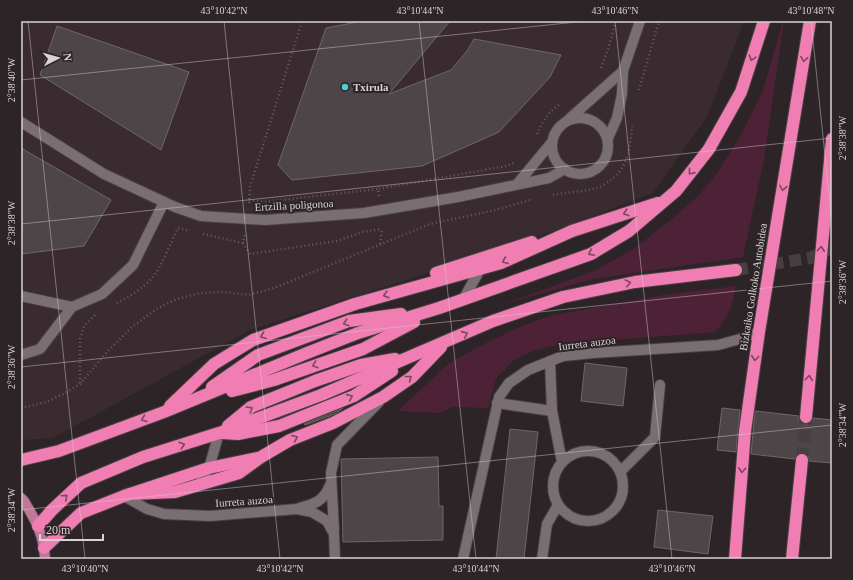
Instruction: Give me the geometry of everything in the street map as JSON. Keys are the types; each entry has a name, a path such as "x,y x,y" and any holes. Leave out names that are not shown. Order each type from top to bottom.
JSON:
{"highway":[{"path":"21,460 59,451 164,412 358,333 440,308 591,254 629,231 676,190 709,149 742,92 764,21"},
{"name":"Bizkaiko Golkoko Autobidea","path":"735,559 745,431 759,332 810,21"},
{"path":"806,417 832,139"},
{"path":"424,284 436,273 663,201"},
{"path":"164,412 214,364 253,340 354,304 501,263 572,231"},
{"path":"38,526 52,510 81,483 143,457 220,432 321,395 493,321 563,297 635,282 736,270"},
{"path":"194,400 258,355 349,321 440,308"},
{"path":"127,495 175,492 239,473 261,457 290,440 333,423 383,397 412,377 446,342"},
{"path":"44,553 81,513 127,495 209,468 261,457"},
{"path":"792,559 802,460"}],"main road":[{"path":"21,498 38,526 44,553"}],"street":[{"path":"608,138 617,118 622,94 623,71 640,21"},
{"path":"569,120 579,118 588,119 597,123 604,130 608,138 609,148 606,157 601,165 593,171 584,174 574,173 565,169 555,158 552,150 552,142 555,133 561,125 569,120 623,71"},
{"name":"Ertzilla poligonoa","path":"21,122 104,174 164,202 201,216 265,220 364,213 458,197 518,183 549,178 565,169"},
{"path":"518,183 552,142"},
{"path":"21,355 40,349 72,307 102,294 133,265 164,202"},
{"path":"463,300 488,256"},
{"path":"21,296 72,307"},
{"name":"Iurreta auzoa","path":"463,559 497,403 499,397 509,383 528,370 562,356 593,352 718,345 759,332"},
{"path":"550,362 552,411 562,462"},
{"path":"620,472 655,437 660,385"},
{"path":"335,559 331,473 337,445 383,397"},
{"path":"497,403 552,411"},
{"path":"199,485 209,468 220,432"},
{"path":"582,451 594,451 605,455 614,462 620,472 623,483 622,495 618,506 610,514 599,520 588,522 576,520 566,514 558,505 554,495 553,483 555,472 562,462 571,455 582,451"},
{"path":"297,509 313,505 326,495 332,481"},
{"name":"Iurreta auzoa","path":"127,495 147,509 164,514 210,516 297,509 312,512 327,521 334,534"},
{"path":"542,559 547,524 558,505"}],"path":[{"path":"302,21 250,187 249,202 264,202 378,189 506,166 517,162"},
{"path":"600,72 616,21"},
{"path":"613,31 618,32"},
{"path":"534,140 544,120 556,106 562,103"},
{"path":"378,189 380,200"},
{"path":"21,408 47,402 80,384 106,353 132,327 158,308 177,299 201,293 224,292 249,295 274,288 380,245 383,225"},
{"path":"113,306 131,296 152,278 165,256 178,228 192,231"},
{"path":"199,233 243,243 250,254 337,241 362,232 382,229"},
{"path":"243,243 246,231"},
{"path":"80,384 80,339 84,326 94,315 100,312"}],"shaded area":[{"path":"21,21 744,21 708,115 653,193 522,243 250,330 53,438 21,440"},
{"path":"783,21 764,159 743,257 593,279 501,305 594,271 635,248 698,196 718,172 741,135 763,90"},
{"path":"736,286 730,310 724,321 715,332 562,344 535,350 514,360 496,379 488,408 453,407 440,413 398,411 448,364 476,348 517,328 550,316 663,295"}],"building":[{"path":"363,21 450,21 389,94 451,70 467,51 474,39 561,55 550,77 499,132 422,166 292,180 278,165 326,28"},
{"path":"57,26 189,72 161,150 40,75"},
{"path":"21,148 111,200 84,246 21,254"},
{"path":"585,363 627,368 623,406 581,401"},
{"path":"343,408 335,414 305,425 304,424"},
{"path":"722,408 740,410 736,452 717,450"},
{"path":"755,411 799,416 799,420 805,424 809,424 813,418 832,420 832,463 809,461 809,457 803,453 799,453 795,459 751,454"},
{"path":"510,429 538,432 524,559 496,559"},
{"path":"438,457 439,506 443,506 443,540 343,542 341,459"},
{"path":"658,510 713,516 708,554 654,547"}],"tunnel":[{"path":"736,270 810,258 832,248"},
{"path":"802,460 806,417"}],"place":[{"name":"Txirula","path":"345,87"}]}
